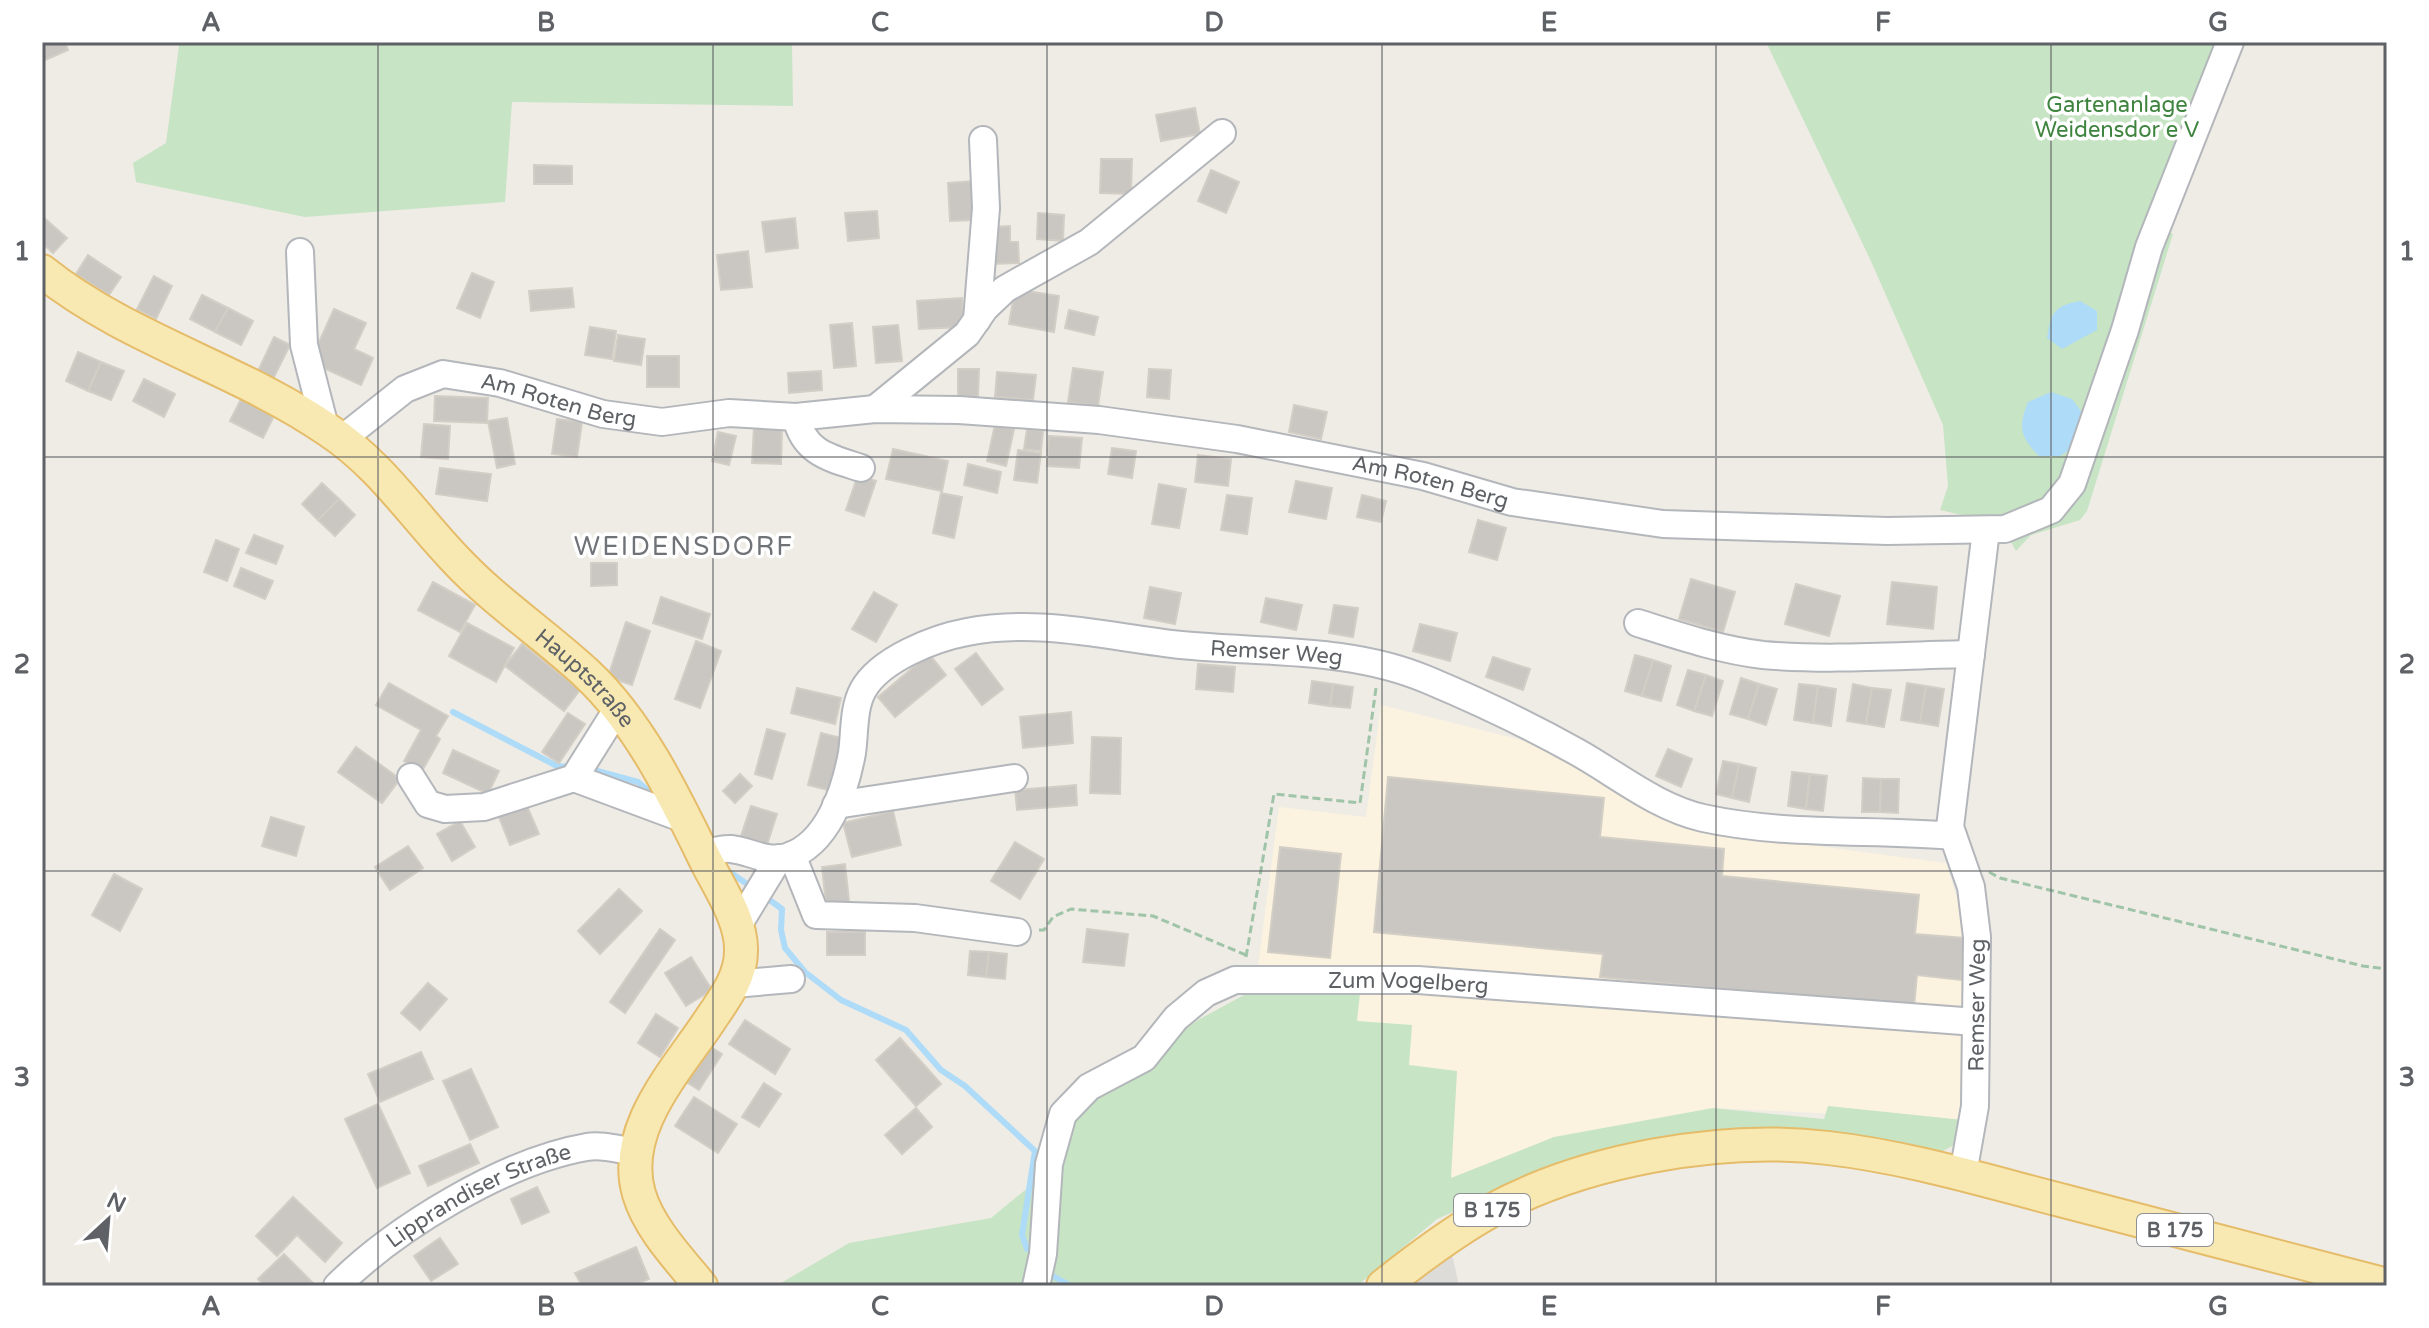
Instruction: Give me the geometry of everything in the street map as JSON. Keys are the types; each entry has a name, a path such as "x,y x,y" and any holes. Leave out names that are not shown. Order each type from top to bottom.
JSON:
{"main road":[{"name":"Hauptstraße","path":"42,271 71,294 112,318 231,376 334,433 386,479 440,543 482,586 588,675 618,708 687,820 737,927 741,952 734,984 651,1108 636,1152 634,1169 639,1196 687,1282"},
{"name":"B 175","path":"1383,1286 1438,1242 1490,1211 1550,1184 1623,1163 1688,1150 1761,1143 1828,1148 1963,1174 2387,1285"}],"street":[{"name":"Am Roten Berg","path":"334,433 405,389 443,374 500,383 603,414 662,422 729,413 796,417 875,409 959,410 1099,420 1237,439 1423,476 1512,502 1663,524 1887,531 2005,529 2051,510 2072,484 2125,330 2149,247 2230,42"},
{"path":"875,409 967,334 1005,289 1089,242 1222,133"},
{"path":"977,320 986,208 983,140"},
{"path":"300,252 304,345 334,433"},
{"path":"796,417 799,433 816,450 832,459 861,468"},
{"name":"Remser Weg","path":"1963,1174 1975,1106 1977,937 1971,887 1950,827 1986,530"},
{"path":"1638,623 1705,644 1761,654 1813,657 1971,654"},
{"name":"Remser Weg","path":"737,927 786,857 815,840 829,820 848,771 861,692 871,678 894,661 944,636 1013,625 1227,649 1301,652 1399,669 1522,723 1579,753 1652,798 1701,817 1957,847"},
{"path":"574,778 618,708"},
{"path":"411,777 428,804 445,809 484,807 574,778 687,820"},
{"path":"836,805 1014,778"},
{"path":"703,854 728,849 769,859 786,857 816,915 915,918 1017,932"},
{"name":"Zum Vogelberg","path":"1036,1286 1043,1254 1049,1164 1063,1114 1089,1087 1144,1058 1176,1018 1245,967 1976,1022"},
{"path":"734,984 791,979"},
{"name":"Lipprandiser Straße","path":"337,1286 360,1263 439,1209 507,1171 589,1146 636,1152"}],"path":[{"path":"1017,932 1044,930 1053,917 1071,909 1153,916 1245,967 1274,794 1360,803 1379,665"},
{"path":"1957,847 2000,878 2363,966 2387,969"}],"shaded area":[{"path":"1381,705 1549,747 1683,828 1946,863 1969,937 1963,1120 1713,1108 1450,1178 1457,1072 1409,1065 1356,1021 1360,994 1255,989 1279,807 1366,817"},
{"path":"1451,1249 1459,1286 1402,1286"}],"green space":[{"path":"176,42 792,42 793,106 512,102 505,202 305,217 136,182 133,163 166,143 179,46"},
{"name":"Gartenanlage Weidensdor e V","path":"1766,42 2223,42 2156,222 2173,234 2087,511 2080,520 2031,535 2016,551 2001,524 1940,510 1948,486 1943,425 1870,259"},
{"path":"1255,989 1360,993 1357,1021 1412,1025 1409,1065 1457,1071 1451,1178 1554,1137 1713,1108 1824,1119 1828,1106 1963,1120 1960,1142 1939,1153 1566,1163 1437,1219 1357,1286 776,1286 849,1243 991,1218 1058,1163 1068,1124 1086,1098 1198,1020"}],"water":[{"path":"2080,301 2097,311 2097,330 2062,349 2047,338 2052,316 2064,305"},
{"path":"2051,392 2072,399 2083,414 2075,446 2060,456 2039,456 2025,437 2023,418 2028,402"}],"building":[{"path":"42,42 65,42 68,50 43,61"},
{"path":"1195,108 1200,134 1161,141 1156,115"},
{"path":"1101,159 1132,159 1131,194 1100,193"},
{"path":"534,165 572,166 572,184 534,184"},
{"path":"1211,170 1239,182 1226,213 1198,201"},
{"path":"974,181 976,220 950,221 948,183"},
{"path":"877,211 879,238 848,241 845,213"},
{"path":"1038,213 1064,215 1063,241 1037,239"},
{"path":"42,216 67,238 53,253 42,243"},
{"path":"795,218 798,248 766,252 762,222"},
{"path":"1010,226 1010,242 1018,242 1019,263 992,264 991,227"},
{"path":"748,251 752,287 721,290 717,255"},
{"path":"88,255 121,277 109,295 76,274"},
{"path":"472,273 494,282 480,318 457,308"},
{"path":"154,276 172,286 156,319 137,309"},
{"path":"572,288 574,307 531,311 529,291"},
{"path":"1015,289 1059,296 1054,332 1009,324"},
{"path":"202,295 228,308 215,332 190,319"},
{"path":"962,298 964,327 919,329 917,301"},
{"path":"228,308 253,321 241,345 215,332"},
{"path":"334,309 366,323 354,349 373,358 361,385 310,362"},
{"path":"1069,310 1098,317 1094,335 1065,328"},
{"path":"852,323 856,366 834,368 830,325"},
{"path":"898,325 902,361 876,363 873,327"},
{"path":"590,327 616,331 612,359 585,355"},
{"path":"618,335 645,339 641,365 614,361"},
{"path":"274,337 290,345 273,379 258,371"},
{"path":"78,352 101,362 88,391 66,381"},
{"path":"647,356 679,356 679,387 647,387"},
{"path":"101,362 124,371 111,400 88,391"},
{"path":"1073,368 1103,372 1098,406 1068,402"},
{"path":"958,369 979,369 978,397 958,396"},
{"path":"1149,369 1171,370 1169,399 1147,397"},
{"path":"821,371 822,390 789,393 788,373"},
{"path":"997,372 1036,375 1033,400 995,397"},
{"path":"144,379 175,394 164,417 133,401"},
{"path":"435,396 488,398 487,423 434,421"},
{"path":"241,399 274,416 263,438 230,421"},
{"path":"1294,405 1327,412 1321,439 1289,432"},
{"path":"507,418 515,464 497,468 488,421"},
{"path":"557,419 582,422 577,457 552,454"},
{"path":"424,424 450,426 448,459 421,457"},
{"path":"995,425 1014,429 1006,466 987,461"},
{"path":"754,427 782,428 781,464 752,463"},
{"path":"1027,429 1043,431 1041,451 1024,449"},
{"path":"718,432 736,436 729,465 712,461"},
{"path":"1049,436 1082,438 1079,468 1047,466"},
{"path":"1112,448 1136,451 1132,478 1108,474"},
{"path":"893,449 948,461 942,491 886,479"},
{"path":"1018,450 1041,453 1037,483 1014,480"},
{"path":"1198,455 1231,459 1228,486 1195,482"},
{"path":"968,464 1001,472 997,493 964,485"},
{"path":"440,468 491,474 487,501 436,494"},
{"path":"858,475 876,481 864,516 846,510"},
{"path":"1296,481 1332,488 1326,519 1289,512"},
{"path":"322,483 339,499 318,520 302,504"},
{"path":"1159,484 1186,489 1179,528 1152,524"},
{"path":"941,493 962,497 954,538 933,533"},
{"path":"1227,495 1252,498 1247,534 1221,530"},
{"path":"1362,495 1386,501 1381,522 1357,517"},
{"path":"339,499 355,515 335,536 318,520"},
{"path":"1478,520 1506,528 1497,560 1469,552"},
{"path":"254,535 283,546 276,564 246,553"},
{"path":"216,540 239,549 227,581 204,572"},
{"path":"591,563 617,563 617,585 591,586"},
{"path":"241,568 273,581 265,599 234,586"},
{"path":"1691,579 1735,592 1723,632 1679,619"},
{"path":"433,582 475,605 460,632 418,610"},
{"path":"1892,582 1937,587 1933,629 1887,624"},
{"path":"1796,584 1840,596 1829,636 1785,624"},
{"path":"1150,587 1181,593 1175,624 1144,618"},
{"path":"874,592 897,605 876,642 852,629"},
{"path":"661,597 710,614 702,639 653,623"},
{"path":"1266,598 1302,605 1296,630 1261,622"},
{"path":"1334,605 1358,608 1353,637 1329,633"},
{"path":"626,622 650,631 632,685 608,677"},
{"path":"467,623 514,648 496,682 449,656"},
{"path":"1420,624 1457,633 1450,661 1413,651"},
{"path":"696,641 721,651 700,708 675,699"},
{"path":"522,644 580,690 564,711 505,666"},
{"path":"976,653 1003,689 982,705 955,669"},
{"path":"929,654 946,675 895,717 878,697"},
{"path":"1635,655 1653,660 1642,696 1625,691"},
{"path":"1493,657 1530,669 1523,690 1486,677"},
{"path":"1653,660 1671,666 1661,701 1642,696"},
{"path":"1198,664 1235,667 1233,692 1196,689"},
{"path":"1688,670 1706,675 1694,711 1677,705"},
{"path":"1706,675 1723,681 1712,716 1694,711"},
{"path":"1741,678 1759,684 1748,719 1730,714"},
{"path":"1312,681 1333,684 1330,706 1309,703"},
{"path":"389,683 448,716 436,736 440,739 422,771 404,761 421,730 376,705"},
{"path":"1907,683 1926,686 1920,723 1901,720"},
{"path":"1333,684 1353,687 1350,708 1330,706"},
{"path":"1759,684 1777,689 1766,725 1748,719"},
{"path":"1799,684 1818,686 1813,723 1794,720"},
{"path":"1853,684 1872,688 1866,724 1847,721"},
{"path":"1818,686 1836,689 1831,726 1813,723"},
{"path":"1926,686 1944,689 1938,726 1920,723"},
{"path":"797,688 841,698 835,724 791,713"},
{"path":"1872,688 1891,690 1884,727 1866,724"},
{"path":"1071,712 1073,743 1023,748 1020,717"},
{"path":"568,713 585,724 559,763 542,752"},
{"path":"767,729 785,734 772,779 755,774"},
{"path":"821,733 849,740 836,792 808,785"},
{"path":"1092,737 1121,738 1120,794 1090,793"},
{"path":"356,747 400,779 382,803 338,772"},
{"path":"1668,749 1692,759 1681,787 1656,776"},
{"path":"453,750 499,771 488,794 443,773"},
{"path":"1723,761 1739,764 1732,798 1716,794"},
{"path":"1739,764 1756,768 1749,802 1732,798"},
{"path":"1792,772 1810,774 1806,809 1788,806"},
{"path":"740,774 752,786 735,803 723,791"},
{"path":"1810,774 1827,776 1823,811 1806,809"},
{"path":"1388,777 1604,798 1600,837 1724,849 1722,876 1919,895 1915,934 1964,938 1961,980 1917,975 1914,1007 1600,977 1603,954 1374,932"},
{"path":"1863,778 1881,779 1880,812 1862,812"},
{"path":"1881,779 1899,779 1898,813 1880,812"},
{"path":"1076,785 1077,805 1017,810 1015,790"},
{"path":"527,806 539,834 510,845 499,817"},
{"path":"751,806 777,814 767,845 741,836"},
{"path":"893,811 901,845 852,857 843,823"},
{"path":"271,817 304,827 296,856 262,846"},
{"path":"460,821 475,847 452,861 437,834"},
{"path":"1015,842 1044,859 1020,899 991,881"},
{"path":"408,846 423,868 390,890 375,867"},
{"path":"1280,847 1341,854 1330,958 1268,952"},
{"path":"845,864 850,910 827,913 822,867"},
{"path":"114,874 142,889 120,931 92,915"},
{"path":"619,889 642,911 600,954 578,931"},
{"path":"660,929 675,940 625,1013 610,1002"},
{"path":"1087,929 1128,934 1124,966 1083,962"},
{"path":"827,932 865,932 865,955 827,955"},
{"path":"970,951 989,952 986,977 968,975"},
{"path":"989,952 1007,954 1005,979 986,977"},
{"path":"691,957 712,990 686,1006 665,973"},
{"path":"428,983 447,999 420,1030 401,1013"},
{"path":"656,1014 678,1028 660,1057 638,1043"},
{"path":"745,1020 790,1049 775,1074 729,1044"},
{"path":"900,1038 941,1084 916,1106 876,1060"},
{"path":"706,1044 722,1054 699,1090 683,1080"},
{"path":"421,1052 433,1079 380,1102 368,1074"},
{"path":"471,1069 498,1127 470,1140 443,1081"},
{"path":"764,1083 781,1094 759,1127 742,1117"},
{"path":"694,1097 737,1124 718,1153 675,1126"},
{"path":"378,1104 410,1173 377,1188 345,1119"},
{"path":"916,1108 932,1127 902,1154 885,1135"},
{"path":"470,1144 479,1163 428,1186 419,1166"},
{"path":"537,1187 549,1212 522,1224 511,1199"},
{"path":"293,1197 342,1243 325,1262 297,1235 277,1256 256,1236"},
{"path":"440,1238 458,1264 431,1281 414,1256"},
{"path":"636,1247 649,1279 632,1286 582,1286 575,1273"},
{"path":"284,1254 316,1286 265,1286 258,1279"}],"waterway":[{"path":"453,712 557,766 571,767"},
{"path":"590,769 638,782 651,793"},
{"path":"731,873 753,888"},
{"path":"764,896 782,909 781,930 785,948 805,972 841,1000 906,1030 941,1070 965,1086 1035,1151 1022,1235 1027,1249"},
{"path":"1053,1276 1071,1286"}],"district":[{"name":"WEIDENSDORF","path":"684,546"}]}
